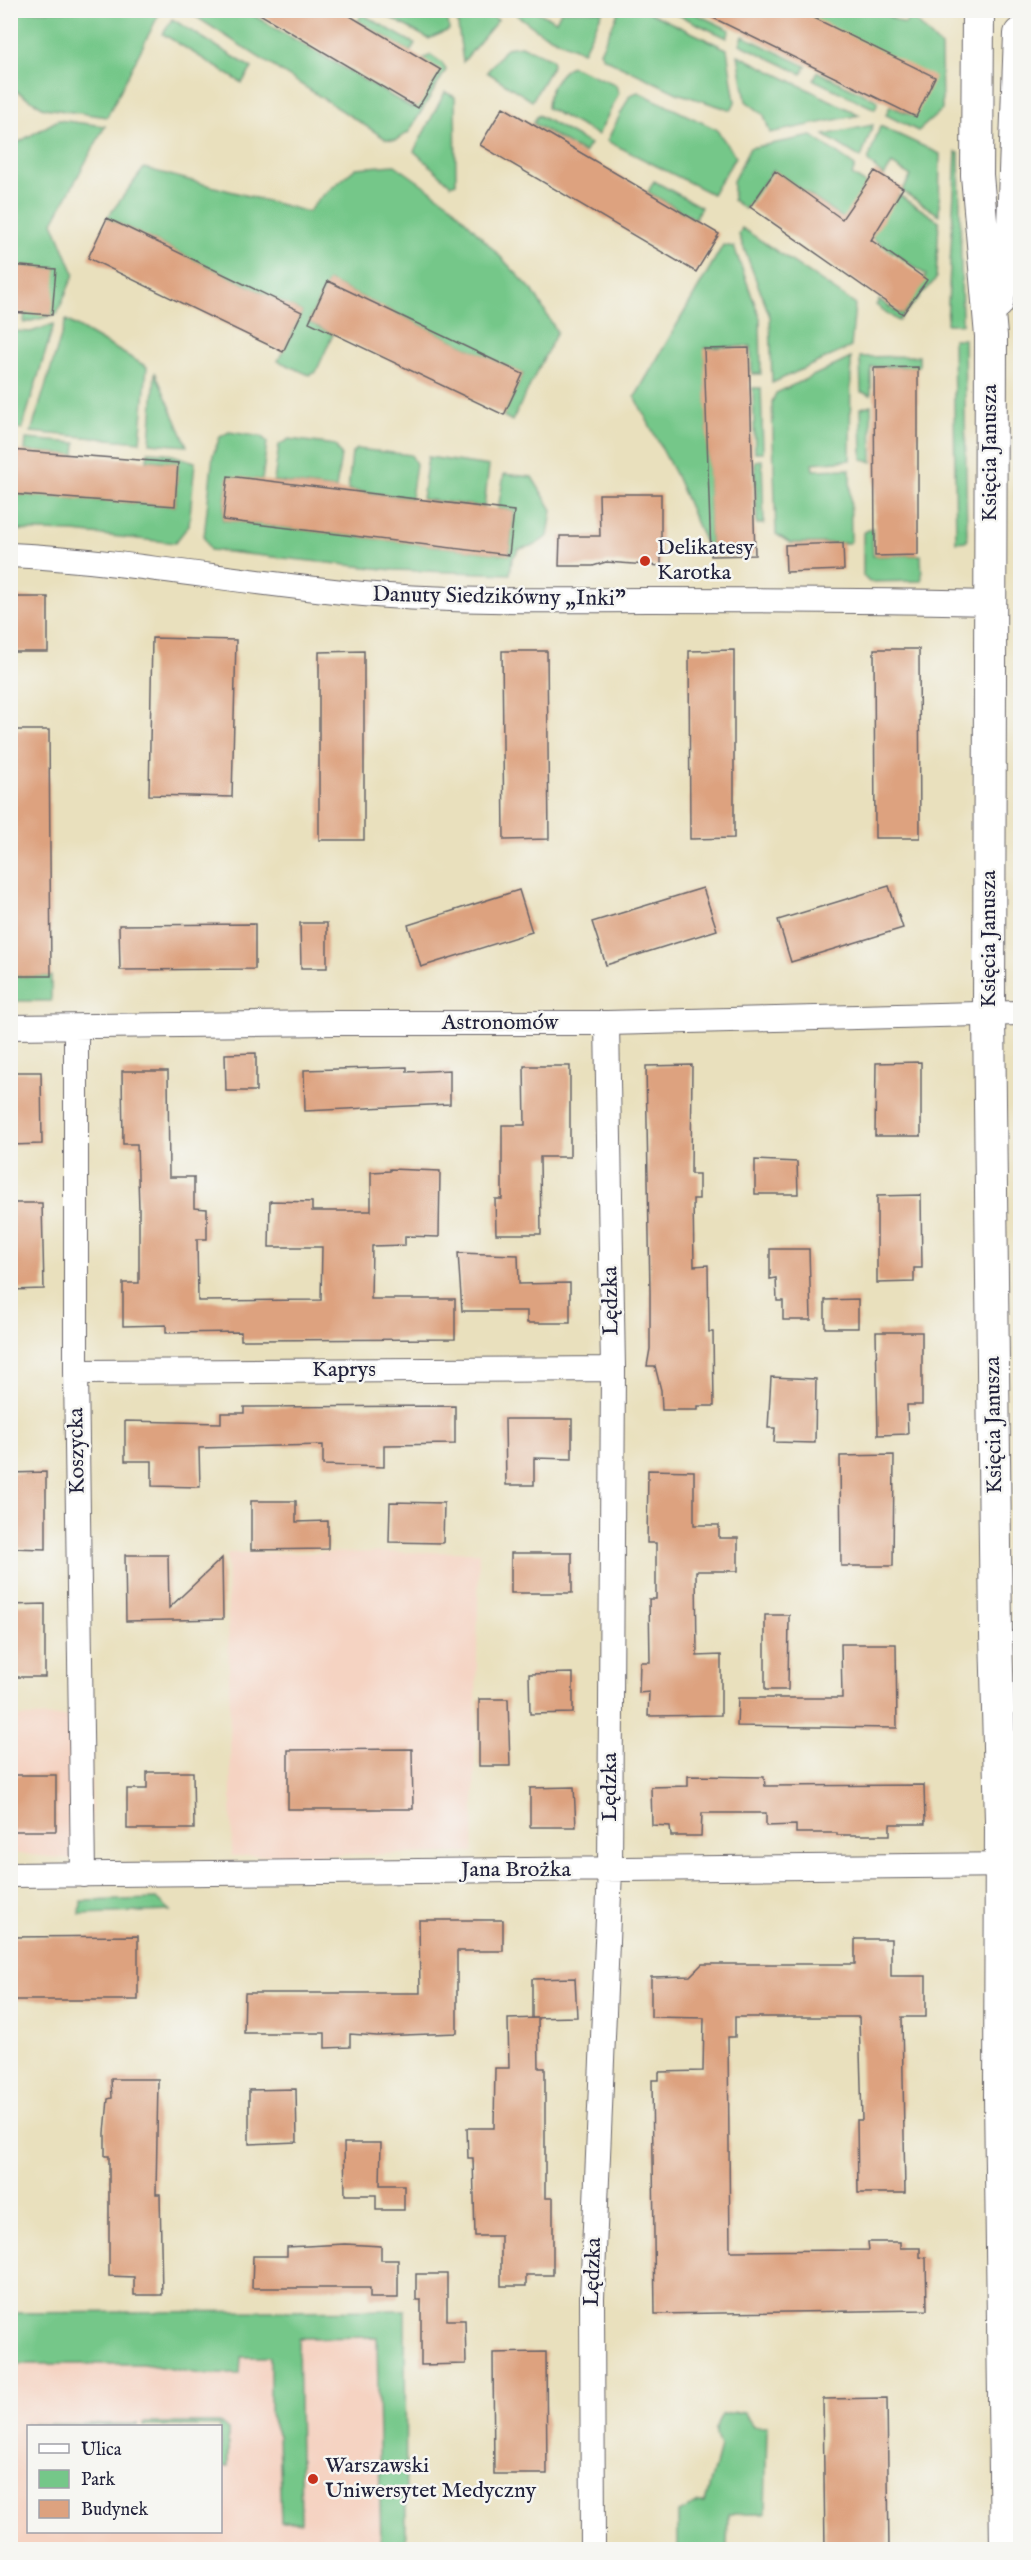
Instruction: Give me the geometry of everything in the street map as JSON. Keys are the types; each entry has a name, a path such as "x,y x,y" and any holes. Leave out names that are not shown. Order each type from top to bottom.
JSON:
{"street":[{"name":"Księcia Janusza","path":"978,10 977,175 991,336 989,1013 1011,1865 1000,2096 1006,2550"},
{"name":"Księcia Janusza","path":"991,336 1013,226 1020,34"},
{"name":"Danuty Siedzikówny „Inki”","path":"10,555 181,570 281,585 387,596 484,600 990,603"},
{"name":"Astronomów","path":"10,1027 336,1023 607,1023 1020,1013"},
{"name":"Lędzka","path":"593,2550 592,2298 610,1870 613,1368 607,1023"},
{"name":"Koszycka","path":"76,1027 76,1372 83,1875"},
{"name":"Kaprys","path":"76,1372 613,1368"},
{"name":"Jana Brożka","path":"10,1875 1011,1865"}],"shaded area":[{"path":"479,1552 473,1853 232,1856 227,1553"},
{"path":"91,1716 92,1861 11,1853 10,1717"},
{"name":"Warszawski Uniwersytet Medyczny","path":"405,2310 406,2549 11,2549 10,2313"}],"green space":[{"path":"11,11 158,11 158,16 107,117 44,108 11,88"},
{"path":"187,11 246,11 412,108 436,68 422,59 431,55 442,63 446,70 409,132 396,140 386,139"},
{"path":"378,11 447,11 449,30 429,39"},
{"path":"456,11 483,11 498,20 463,62"},
{"path":"519,11 535,11 556,21 561,11 603,11 583,52 540,32 517,15"},
{"path":"619,11 646,11 727,49 735,102 731,110 677,93 604,58 600,52"},
{"path":"670,11 690,11 730,30 727,38"},
{"path":"798,11 877,11 905,24 910,15 941,47 942,110 918,131 886,115 890,106 916,117"},
{"path":"362,14 415,44 410,52 358,21"},
{"path":"172,19 252,68 242,83 163,34"},
{"path":"743,36 806,66 802,74 740,44"},
{"path":"521,46 552,59 553,65 532,101 487,72 506,48"},
{"path":"738,55 860,115 770,133 764,115 746,101"},
{"path":"571,66 615,84 619,93 598,135 547,108 554,84"},
{"path":"818,72 878,101 875,109 814,80"},
{"path":"445,92 455,97 456,183 451,185 414,151"},
{"path":"638,92 716,129 736,157 712,194 607,141 630,95"},
{"path":"538,115 590,144 584,153 533,123"},
{"path":"58,120 105,126 53,222 74,274 57,314 24,323 25,312 56,269 11,265 10,147"},
{"path":"873,125 861,158 824,135"},
{"path":"880,126 940,154 939,215 902,191 911,176 892,164 884,176 868,161"},
{"path":"812,136 855,166 852,175 894,202 899,195 939,221 936,279 898,321 876,305 879,300 900,314 926,275 773,170 745,209 733,200 733,181 750,148"},
{"path":"956,152 959,153 962,324 947,324"},
{"path":"395,165 450,204 533,291 557,332 512,421 503,416 523,374 328,281 309,322 333,334 316,372 309,375 278,361 302,312 107,218 144,168 308,212 320,198 356,168"},
{"path":"654,181 701,207 695,219 648,192"},
{"path":"742,228 855,304 851,347 772,383 770,317 739,235"},
{"path":"723,245 734,247 760,318 761,374 752,374 751,346 705,348 711,557 676,476 635,397"},
{"path":"66,320 147,367 140,442 31,432"},
{"path":"54,324 22,429 11,428 11,331 31,332"},
{"path":"953,339 964,339 967,541 956,542"},
{"path":"919,356 919,367 871,367 871,395 861,392 860,357"},
{"path":"851,358 850,460 812,463 813,470 850,469 851,541 848,543 790,543 776,534 772,402 776,393"},
{"path":"155,372 187,446 150,443"},
{"path":"753,388 761,388 763,452 755,452"},
{"path":"1020,404 1020,505 1016,499 1015,437"},
{"path":"871,405 872,462 862,459 861,408"},
{"path":"229,432 262,437 267,442 262,480 228,477 223,520 509,555 514,511 498,509 504,474 532,477 552,510 548,536 535,545 519,549 512,559 510,574 393,570 210,550 204,537 213,455 220,437"},
{"path":"26,439 76,443 75,455 25,451"},
{"path":"289,439 335,445 341,455 336,489 274,481 279,445"},
{"path":"357,449 411,455 416,464 411,498 348,490 352,453"},
{"path":"148,452 166,453 195,462 189,525 175,543 74,532 11,530 11,494 175,506 178,463 147,460"},
{"path":"428,457 489,466 484,507 422,499"},
{"path":"762,460 764,524 757,524 755,461"},
{"path":"872,528 873,556 921,555 922,581 869,582 863,576 863,533"},
{"path":"10,976 51,976 51,1001 11,1001"},
{"path":"157,1899 170,1911 80,1914 81,1901"},
{"path":"405,2310 406,2549 381,2549 377,2337 298,2338 301,2522 281,2522 278,2436 270,2415 270,2357 241,2357 240,2374 201,2374 143,2364 11,2364 11,2313"},
{"path":"744,2413 753,2426 767,2426 765,2514 728,2514 727,2549 678,2549 678,2513 698,2503 705,2503 720,2447 716,2435 717,2423 722,2415"},
{"path":"143,2423 220,2423 228,2430 228,2467 222,2467 222,2425 143,2425"},
{"path":"25,2424 137,2424 27,2425 27,2433 24,2433"}],"building":[{"path":"253,10 340,10 441,70 418,108"},
{"path":"697,10 798,10 935,77 916,117"},
{"path":"503,107 719,234 696,272 480,145"},
{"path":"775,171 842,219 875,171 903,188 871,240 927,280 903,314 750,207"},
{"path":"107,218 302,312 283,352 88,258"},
{"path":"10,265 56,269 52,315 10,312"},
{"path":"328,281 523,374 504,415 309,322"},
{"path":"749,348 755,555 711,556 704,349"},
{"path":"918,367 918,555 875,556 874,368"},
{"path":"10,450 178,463 175,506 10,494"},
{"path":"228,476 514,511 509,555 223,520"},
{"path":"599,494 661,494 661,566 606,562 593,566 559,566 560,536 600,536"},
{"path":"843,543 844,570 786,572 785,545"},
{"path":"10,597 48,597 48,652 10,652"},
{"path":"152,638 236,640 232,797 149,795"},
{"path":"874,649 919,649 920,838 875,838"},
{"path":"734,650 734,838 690,839 689,651"},
{"path":"364,651 364,840 319,840 319,652"},
{"path":"502,651 547,651 549,839 504,840"},
{"path":"10,730 49,730 51,976 10,976"},
{"path":"889,886 903,928 791,962 778,920"},
{"path":"703,888 717,930 606,965 592,922"},
{"path":"519,890 532,932 421,967 408,925"},
{"path":"300,923 327,923 327,968 301,968"},
{"path":"255,924 255,969 120,970 119,925"},
{"path":"256,1053 256,1091 226,1091 225,1054"},
{"path":"921,1062 921,1136 875,1136 876,1063"},
{"path":"692,1065 691,1174 699,1174 699,1199 693,1199 694,1266 708,1265 709,1332 713,1332 714,1406 698,1406 698,1410 662,1410 661,1390 655,1366 647,1366 650,1349 650,1292 646,1066"},
{"path":"524,1066 570,1066 570,1157 540,1157 541,1234 496,1234 495,1199 502,1199 502,1125 525,1125"},
{"path":"407,1067 407,1072 450,1070 450,1104 305,1111 304,1070"},
{"path":"122,1071 168,1071 169,1177 194,1177 194,1208 207,1209 207,1239 197,1239 198,1301 321,1300 322,1247 269,1247 270,1201 312,1202 312,1211 371,1211 371,1172 390,1171 390,1169 440,1171 439,1237 405,1236 405,1245 372,1246 371,1299 455,1299 455,1339 241,1340 241,1332 166,1333 166,1325 123,1326 123,1283 139,1283 139,1209 137,1144 123,1144"},
{"path":"10,1072 41,1072 42,1144 10,1145"},
{"path":"755,1160 797,1162 798,1194 755,1194"},
{"path":"921,1195 922,1268 914,1268 914,1282 877,1283 877,1196"},
{"path":"10,1203 42,1203 44,1289 10,1290"},
{"path":"770,1249 809,1249 811,1320 783,1320 783,1301 777,1301 776,1278 770,1279"},
{"path":"458,1253 518,1255 519,1284 570,1283 570,1323 527,1323 527,1311 462,1311"},
{"path":"858,1299 858,1328 825,1328 825,1300"},
{"path":"876,1332 922,1332 922,1405 907,1405 908,1434 878,1435"},
{"path":"771,1377 816,1379 815,1443 774,1442 775,1428 768,1428"},
{"path":"455,1406 455,1444 384,1445 384,1467 323,1465 323,1445 199,1448 200,1487 152,1486 152,1461 125,1461 125,1421 221,1423 221,1413 244,1413 244,1407"},
{"path":"505,1419 572,1419 572,1459 534,1458 534,1485 506,1485"},
{"path":"894,1455 893,1566 841,1566 840,1456"},
{"path":"648,1470 694,1471 694,1525 719,1525 719,1538 738,1538 738,1571 696,1571 697,1656 721,1655 721,1715 648,1716 649,1692 639,1693 640,1662 650,1662 649,1599 656,1599 656,1543 647,1543"},
{"path":"46,1472 46,1549 10,1548 10,1473"},
{"path":"251,1501 296,1501 296,1522 328,1521 328,1549 251,1550"},
{"path":"390,1502 444,1503 443,1543 389,1542"},
{"path":"511,1553 572,1553 572,1593 511,1593"},
{"path":"125,1555 168,1555 169,1608 222,1558 223,1619 126,1621"},
{"path":"45,1604 45,1677 10,1677 10,1605"},
{"path":"765,1615 789,1615 788,1690 765,1690"},
{"path":"841,1644 896,1644 897,1728 737,1726 738,1698 842,1698"},
{"path":"573,1673 573,1713 530,1714 529,1674"},
{"path":"479,1699 508,1699 510,1766 479,1766"},
{"path":"412,1749 413,1809 288,1809 288,1750"},
{"path":"147,1772 193,1772 194,1829 127,1829 127,1789 147,1789"},
{"path":"10,1775 56,1775 56,1831 10,1831"},
{"path":"688,1776 764,1777 765,1786 924,1785 925,1824 890,1824 890,1835 796,1833 796,1825 766,1826 766,1813 702,1813 701,1836 671,1836 670,1826 652,1825 651,1787 688,1786"},
{"path":"574,1787 576,1827 530,1827 530,1788"},
{"path":"419,1920 503,1920 503,1951 457,1951 457,2033 377,2036 350,2034 350,2047 325,2048 325,2033 244,2033 245,1993 420,1993"},
{"path":"138,1936 138,2000 10,2000 10,1937"},
{"path":"855,1939 891,1939 891,1976 926,1976 926,2017 902,2017 905,2193 858,2193 857,2120 862,2120 859,2017 735,2017 735,2037 728,2037 730,2251 869,2250 868,2242 900,2242 900,2248 920,2248 920,2257 926,2258 927,2310 655,2314 652,2080 659,2080 659,2072 703,2071 704,2018 651,2017 651,1977 690,1976 702,1964 855,1964"},
{"path":"575,1978 577,2017 532,2018 532,1979"},
{"path":"538,2018 539,2068 545,2068 545,2198 553,2198 553,2275 526,2275 526,2286 501,2286 501,2236 475,2236 473,2158 468,2158 467,2128 494,2128 495,2068 509,2068 508,2019"},
{"path":"111,2079 158,2079 156,2194 160,2194 162,2295 134,2295 134,2277 109,2276 109,2156 105,2156 105,2133 108,2099 112,2098"},
{"path":"296,2089 297,2142 249,2144 249,2090"},
{"path":"344,2143 381,2143 380,2185 404,2185 404,2210 376,2210 376,2195 345,2195"},
{"path":"345,2244 381,2246 381,2260 398,2260 398,2298 370,2298 370,2288 252,2288 253,2256 287,2256 287,2247"},
{"path":"416,2274 447,2274 447,2320 465,2320 466,2364 421,2365 421,2300 416,2300"},
{"path":"546,2352 547,2474 494,2474 493,2353"},
{"path":"887,2398 889,2550 825,2550 823,2399"}],"place":[{"name":"Delikatesy Karotka","path":"645,561"},
{"name":"Warszawski Uniwersytet Medyczny","path":"313,2479"}]}
